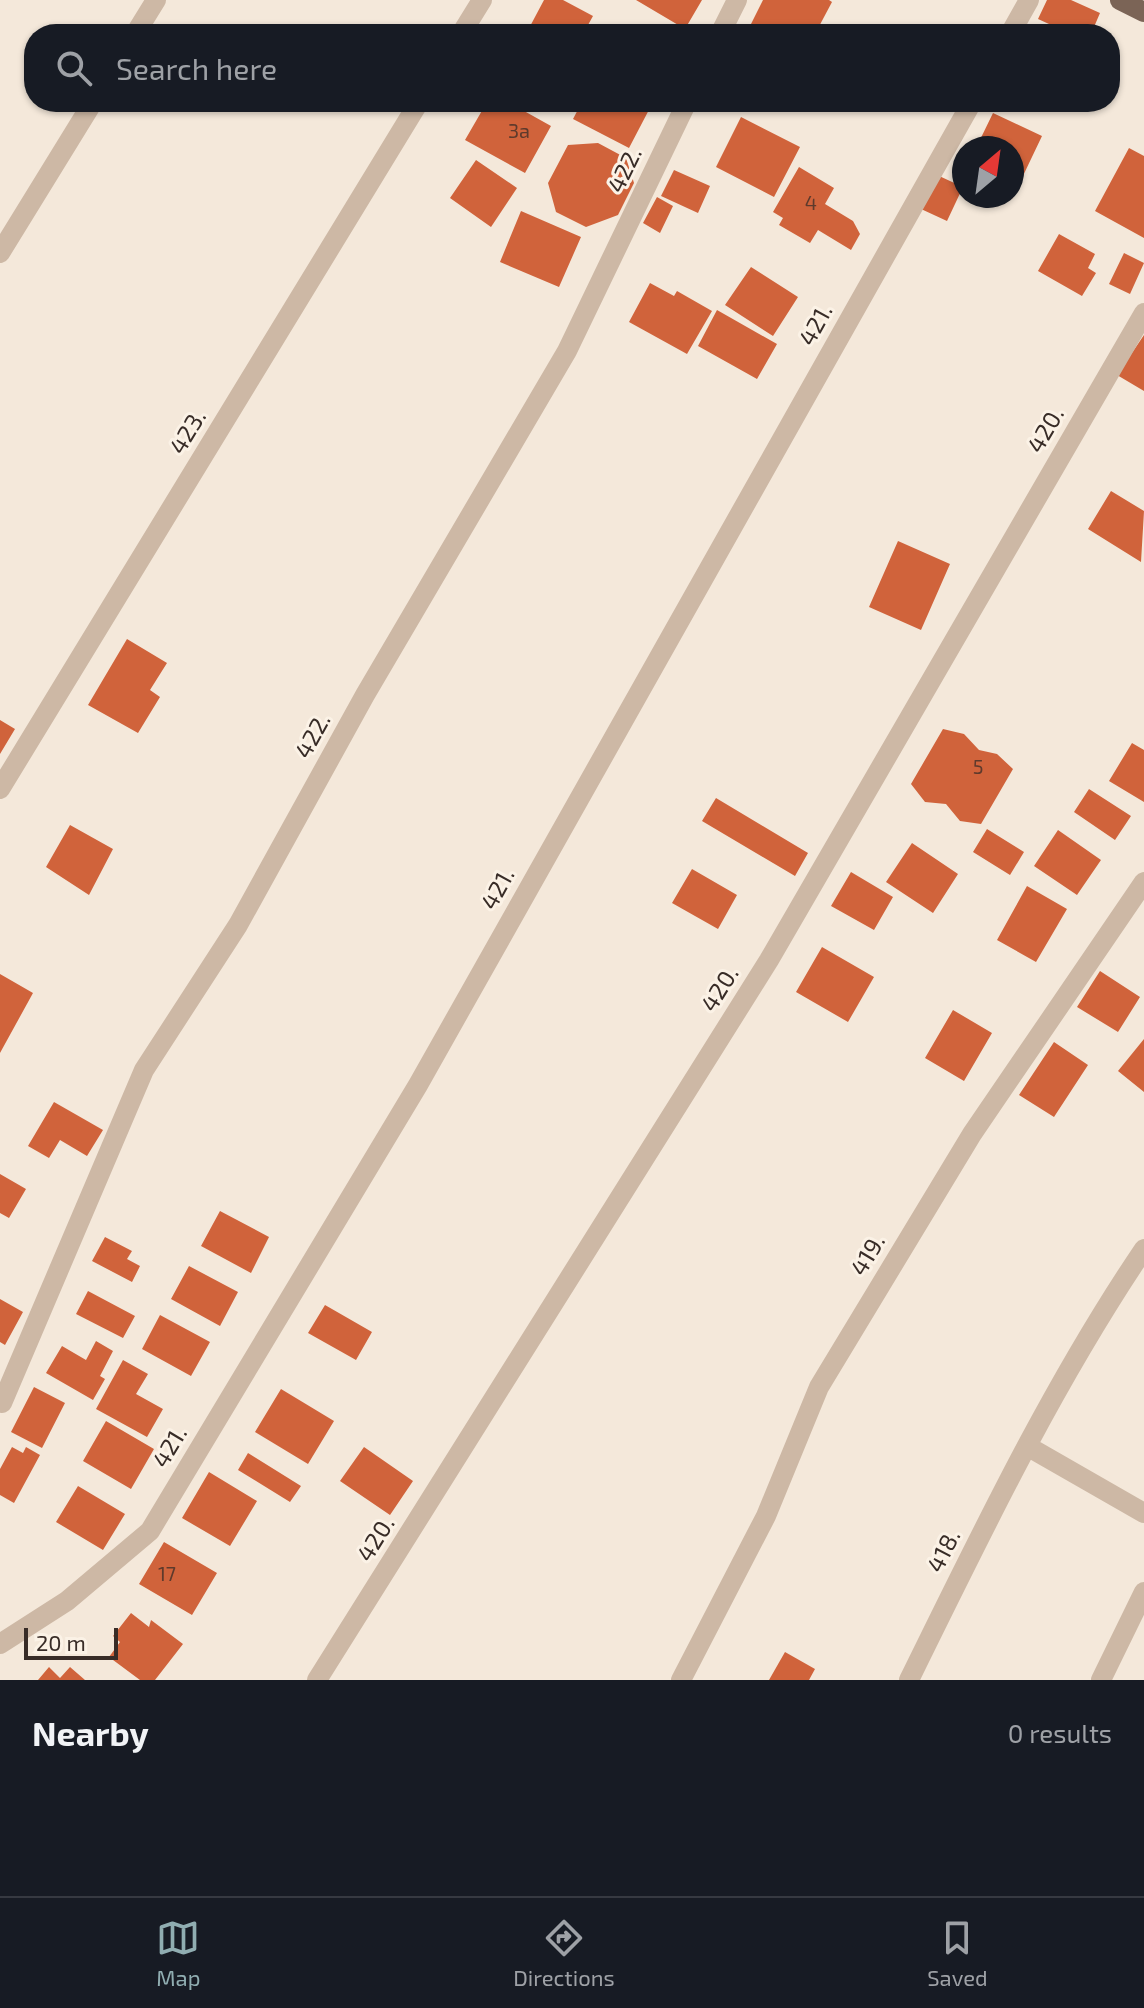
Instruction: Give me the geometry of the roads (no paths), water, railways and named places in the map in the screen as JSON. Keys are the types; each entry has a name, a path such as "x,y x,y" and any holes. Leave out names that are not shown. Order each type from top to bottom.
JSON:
{"main road":[{"path":"1120,0 1144,12"}],"street":[{"path":"141,24 156,0"},
{"path":"467,24 482,0"},
{"path":"725,24 737,0"},
{"path":"1016,24 1029,0"},
{"path":"0,253 87,112"},
{"name":"423.","path":"0,789 413,112"},
{"name":"422.","path":"2,1403 144,1070 238,925 365,695 567,351 682,112"},
{"name":"421.","path":"0,1644 67,1601 150,1531 418,1085 966,112"},
{"name":"420.","path":"317,1680 769,960 1144,313"},
{"name":"419.","path":"681,1680 766,1516 819,1387 972,1134 1144,882"},
{"name":"418.","path":"909,1680 1027,1446 1113,1295 1144,1249"},
{"path":"1027,1446 1144,1513"},
{"path":"1101,1680 1144,1592"}]}
